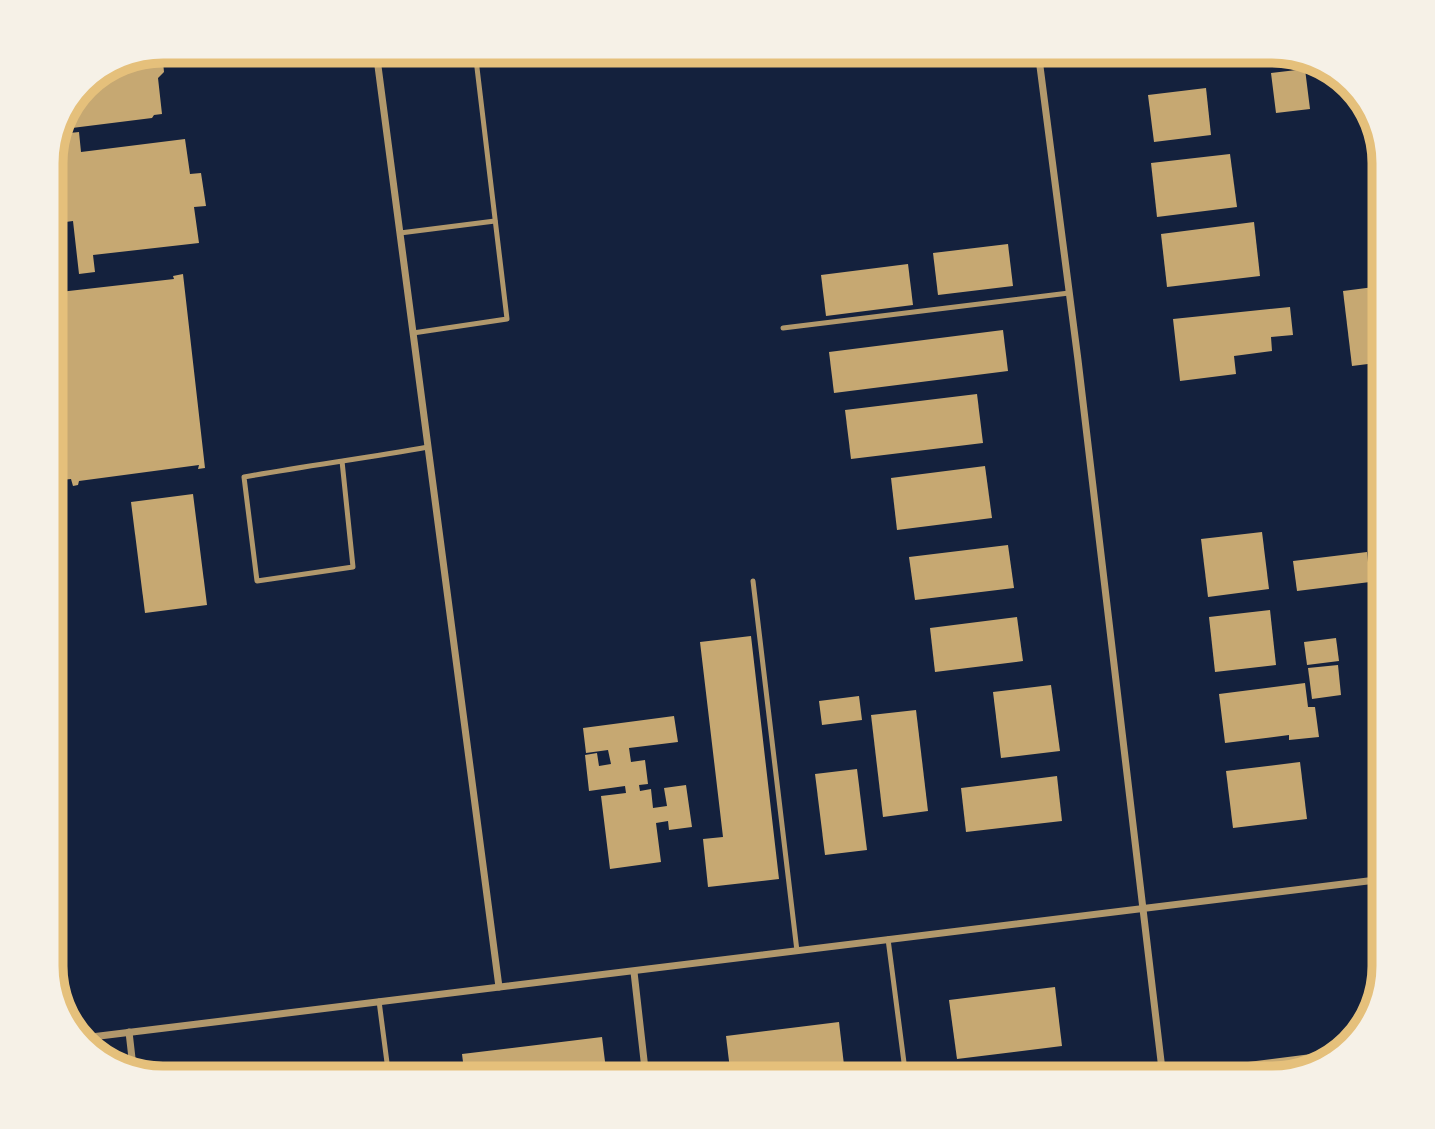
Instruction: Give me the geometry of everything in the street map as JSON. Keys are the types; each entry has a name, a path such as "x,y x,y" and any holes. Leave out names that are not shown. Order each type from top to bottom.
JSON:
{"street":[{"path":"378,63 499,987"},
{"path":"1040,63 1162,1066"},
{"path":"93,1037 1372,880"},
{"path":"634,972 645,1066"},
{"path":"129,1032 132,1061"}],"lane":[{"path":"413,333 507,319 476,63"},
{"path":"400,233 495,221"},
{"path":"783,328 1069,293"},
{"path":"342,461 353,567 257,581 244,477 342,461 428,447"},
{"path":"753,582 797,951"},
{"path":"888,939 904,1066"},
{"path":"379,1002 387,1066"}],"building":[{"path":"163,63 164,72 158,78 162,114 152,118 69,128 92,92 108,80 144,65"},
{"path":"1140,63 1172,63 1141,67"},
{"path":"1305,69 1310,109 1276,113 1271,73"},
{"path":"1206,88 1211,135 1154,142 1148,95"},
{"path":"79,132 81,152 185,139 190,174 201,173 206,206 194,207 199,243 93,255 95,272 79,274 73,221 63,222 63,192 67,192 63,157 67,133"},
{"path":"1230,154 1237,207 1157,217 1151,163"},
{"path":"1254,222 1260,276 1167,287 1161,234"},
{"path":"1008,244 1013,286 938,295 933,253"},
{"path":"908,264 913,305 826,316 821,275"},
{"path":"183,274 205,468 198,469 199,465 79,481 78,485 73,486 71,479 63,480 63,292 174,279 173,276"},
{"path":"1372,287 1372,364 1352,366 1343,291"},
{"path":"1290,307 1293,335 1271,337 1272,351 1234,356 1236,374 1180,381 1173,319"},
{"path":"1003,330 1008,371 834,393 829,352"},
{"path":"977,394 983,443 851,459 845,410"},
{"path":"985,466 992,518 897,530 891,478"},
{"path":"193,494 207,605 145,613 131,502"},
{"path":"1262,532 1269,589 1208,597 1201,539"},
{"path":"1008,545 1014,588 915,600 909,557"},
{"path":"1367,552 1370,582 1297,591 1293,561"},
{"path":"1270,610 1276,665 1215,672 1209,617"},
{"path":"1017,617 1023,661 935,672 930,628"},
{"path":"751,636 779,879 708,887 703,839 723,837 700,642"},
{"path":"1336,638 1339,661 1307,665 1304,642"},
{"path":"1338,665 1341,695 1312,699 1308,668"},
{"path":"1305,683 1308,707 1315,707 1319,737 1289,740 1289,735 1225,743 1219,694"},
{"path":"1051,685 1060,751 1001,758 993,692"},
{"path":"859,696 862,720 822,725 819,701"},
{"path":"916,710 928,811 883,817 871,715"},
{"path":"674,716 678,742 629,748 631,762 645,760 648,784 639,785 640,791 651,789 653,808 667,806 664,788 686,785 692,827 669,830 668,821 656,823 661,862 610,869 601,796 626,793 625,786 589,791 585,755 597,753 599,766 611,764 608,750 586,753 583,728"},
{"path":"1300,762 1307,819 1233,828 1226,771"},
{"path":"857,769 867,850 825,855 815,774"},
{"path":"1057,776 1062,821 966,832 961,788"},
{"path":"1055,987 1062,1046 957,1059 949,1000"},
{"path":"839,1022 844,1065 730,1066 726,1036"},
{"path":"602,1037 606,1066 464,1066 462,1054"},
{"path":"1321,1053 1298,1063 1285,1065 1248,1066 1248,1062"},
{"path":"1085,1062 1086,1066 1056,1066"}]}
